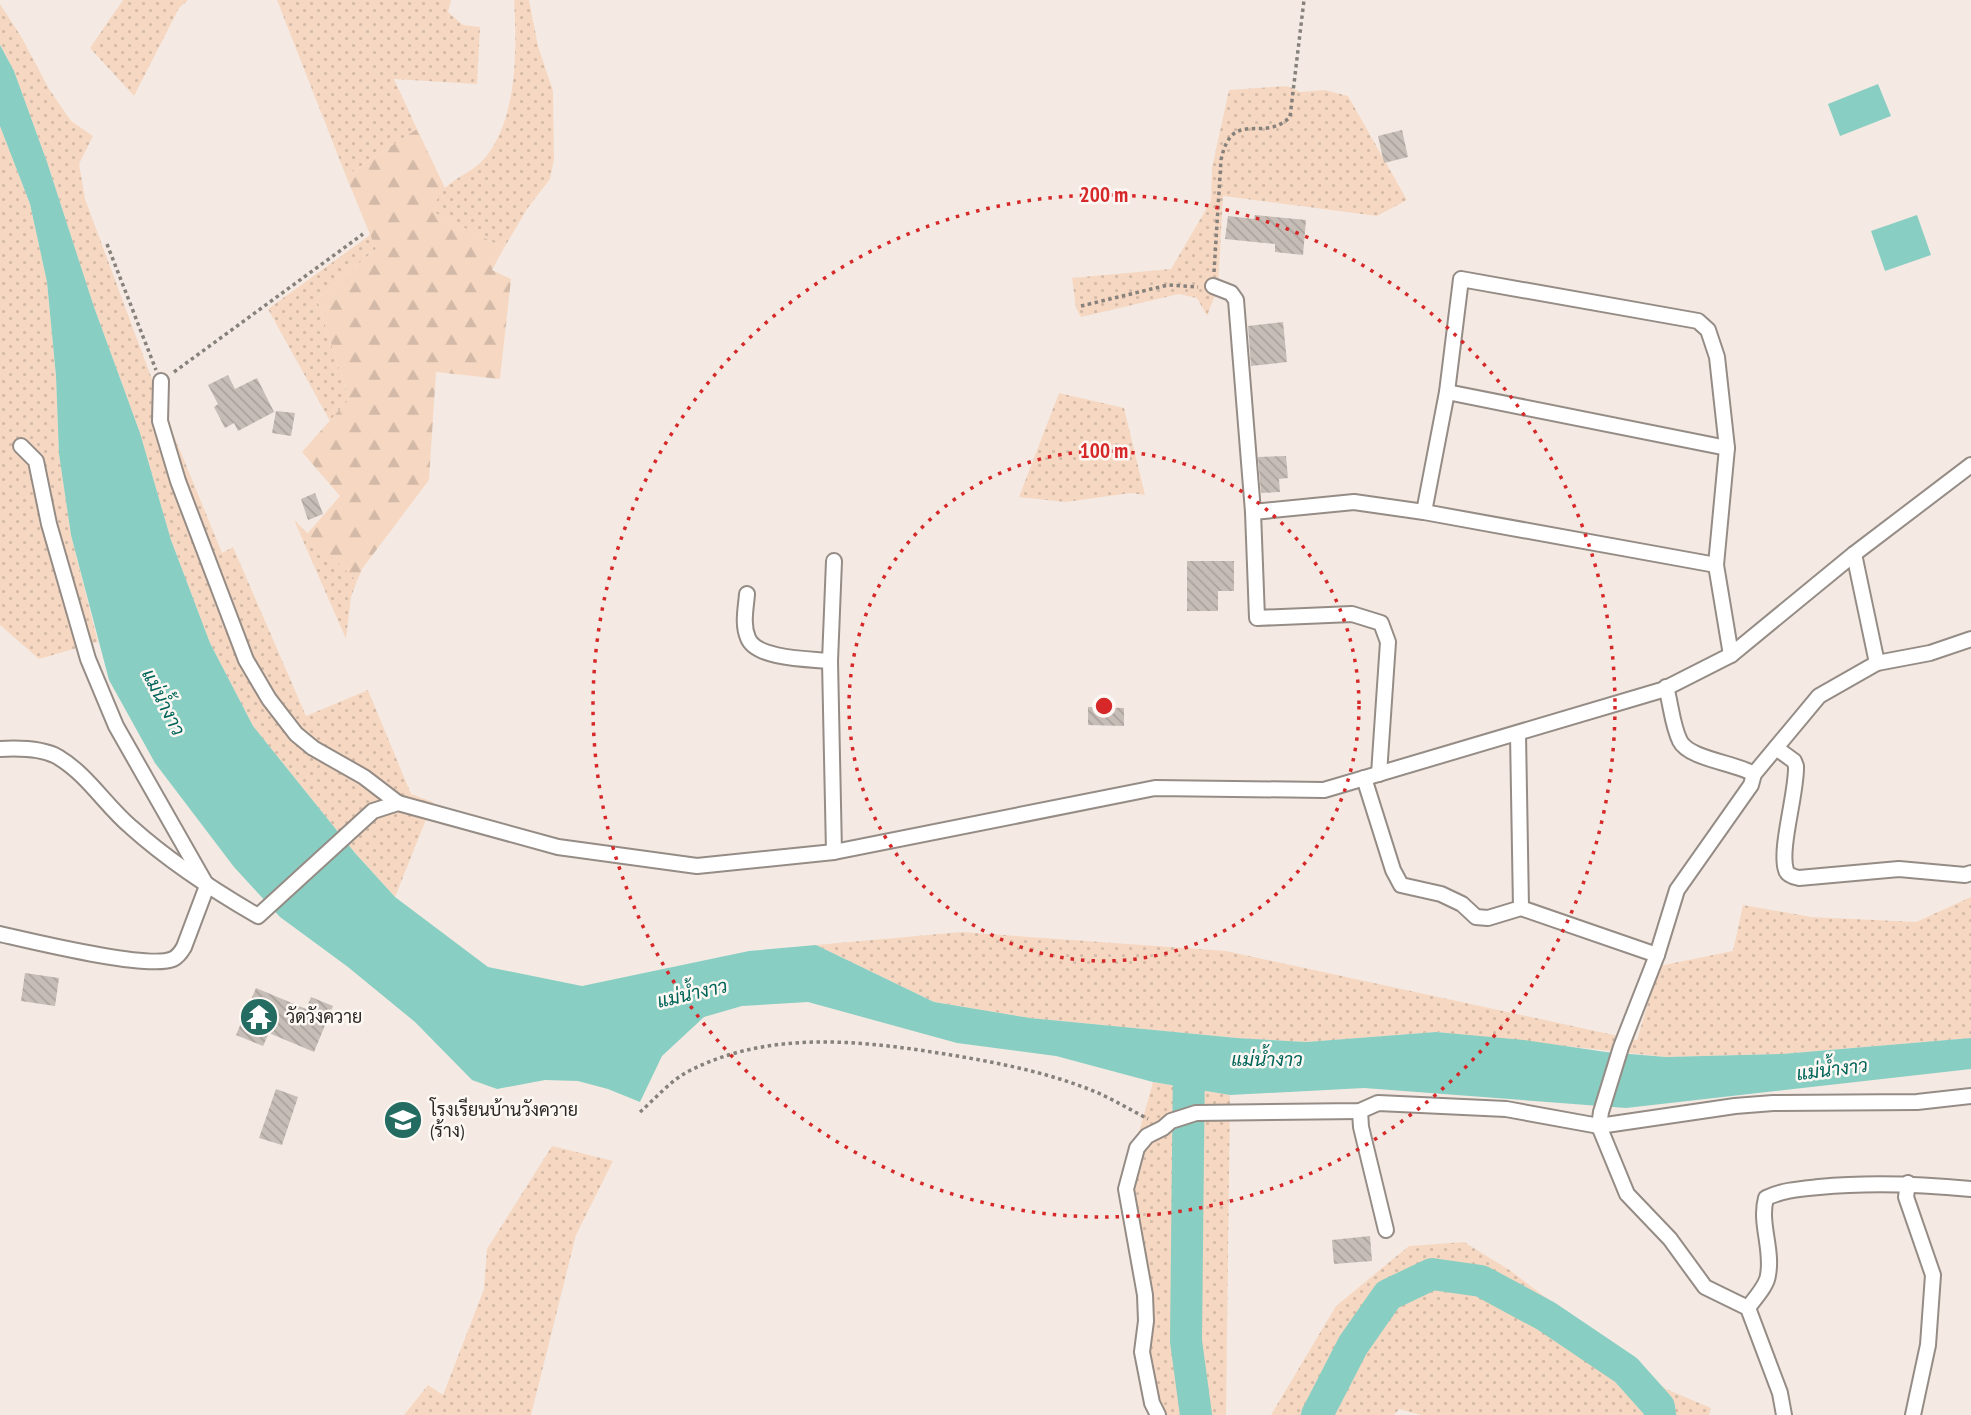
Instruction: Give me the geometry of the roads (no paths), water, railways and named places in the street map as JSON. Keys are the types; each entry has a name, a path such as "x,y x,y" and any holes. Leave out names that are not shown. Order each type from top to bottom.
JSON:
{"street":[{"path":"1424,512 1447,392 1461,279 1698,321 1708,330 1717,357 1727,448 1716,565 1731,655"},
{"path":"1213,286 1231,293 1236,300 1253,512 1257,618 1352,614 1381,623 1388,642 1379,774"},
{"path":"161,382 160,421 167,445 246,660 269,699 296,734 313,748 364,777 398,803 558,847 697,866 834,852 1154,788 1324,790 1518,734 1666,687 1731,655 1854,554 1971,465"},
{"path":"1447,392 1727,448"},
{"path":"0,934 87,953 172,960 184,947 206,886 111,715 85,647 49,524 36,461 21,446"},
{"path":"1253,512 1354,502 1424,512 1716,565"},
{"path":"1854,554 1877,663"},
{"path":"834,561 830,661 834,852"},
{"path":"747,594 744,625 752,646 762,652 830,661"},
{"path":"1784,1415 1780,1393 1748,1308 1705,1287 1670,1239 1627,1194 1600,1119 1620,1047 1657,955 1677,890 1751,785 1754,774 1819,696 1877,663 1930,653 1971,639"},
{"path":"1666,687 1680,742 1688,752 1744,768 1754,774"},
{"path":"1518,734 1521,908"},
{"path":"0,749 21,748 55,756 84,777 130,827 206,886 258,916 373,811 398,803"},
{"path":"1776,748 1794,761 1796,766 1786,847 1786,870 1790,875 1799,878 1899,869 1965,875 1971,873"},
{"path":"1364,778 1393,870 1401,885 1441,894 1462,904 1476,917 1488,918 1521,908 1657,955"},
{"path":"1158,1415 1152,1404 1142,1352 1146,1321 1145,1295 1126,1189 1137,1149 1147,1136 1171,1121 1196,1113 1360,1111 1378,1103 1506,1109 1600,1119 1760,1104 1917,1102 1971,1096"},
{"path":"1360,1111 1361,1128 1386,1230"},
{"path":"1748,1308 1769,1278 1768,1243 1762,1210 1766,1198 1780,1191 1832,1186 1908,1183 1971,1189"},
{"path":"1908,1183 1906,1197 1933,1275 1928,1345 1913,1415"}],"water":[{"name":"แม่น้ำงาว","path":"0,45 14,71 47,162 94,307 140,433 171,540 210,643 253,726 355,853 395,897 488,967 582,986 749,951 816,945 934,1002 1030,1018 1306,1042 1436,1032 1666,1057 1782,1054 1971,1038 1971,1069 1626,1108 1364,1088 1230,1095 1153,1082 1056,1056 957,1043 808,1002 742,1006 704,1017 662,1056 640,1102 578,1081 545,1080 497,1089 472,1080 415,1022 348,967 280,917 234,867 155,763 109,680 71,535 59,454 56,376 47,282 30,204 0,126"},
{"path":"1878,84 1891,116 1840,136 1828,104"},
{"path":"1917,215 1931,255 1885,271 1871,231"}],"waterway":[{"path":"1189,1059 1186,1341 1196,1415"},
{"path":"1317,1415 1353,1345 1388,1295 1432,1274 1481,1281 1546,1316 1626,1370 1659,1407 1660,1415"}],"place":[{"name":"วัดวังควาย","path":"259,1017"},
{"name":"โรงเรียนบ้านวังควาย (ร้าง)","path":"403,1120"}]}
